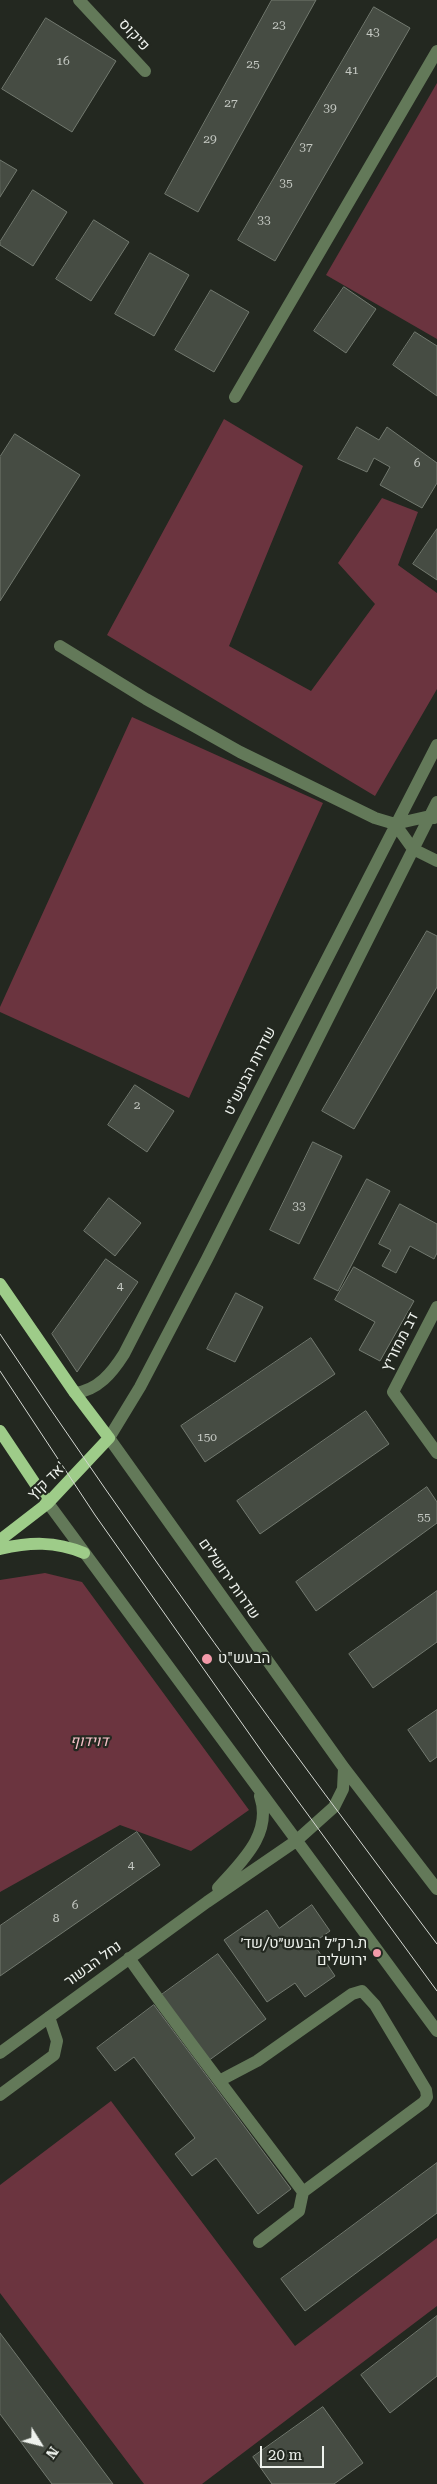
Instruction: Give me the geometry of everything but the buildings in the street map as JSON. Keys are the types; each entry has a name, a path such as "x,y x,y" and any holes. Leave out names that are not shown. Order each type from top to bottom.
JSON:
{"main road":[{"name":"שדרות ירושלים","path":"0,1284 75,1393 109,1438"},
{"path":"0,1431 48,1503"},
{"name":"אד קוץ'","path":"0,1540 48,1503 109,1438"},
{"path":"0,1548 47,1542 65,1545 84,1553"}],"street":[{"name":"פיקוס","path":"79,0 145,71"},
{"path":"235,397 437,52"},
{"path":"60,646 146,699 240,752 375,818 395,824 433,818"},
{"name":"שדרות הבעש\"ט","path":"75,1393 88,1391 96,1387 117,1366 124,1354 437,745"},
{"path":"109,1438 140,1387 207,1259 413,849 433,818 437,802"},
{"path":"395,824 413,849 437,861"},
{"name":"דב ממזריץ","path":"437,1307 392,1392 437,1453"},
{"name":"שדרות ירושלים","path":"109,1438 344,1768 437,1889"},
{"path":"48,1503 251,1781 437,2030"},
{"name":"נחל הבשור","path":"0,2053 206,1902 296,1841 334,1807 343,1789 344,1768"},
{"name":"נחל הבשור","path":"206,1902 246,1857 259,1835 264,1812 258,1793 251,1781"},
{"path":"129,1958 303,2192"},
{"path":"220,2081 258,2061 352,1994 362,1991 368,1995 426,2090 427,2097 424,2102 303,2192 299,2211 259,2242"},
{"path":"0,2095 54,2055 57,2041 49,2017"}],"green space":[{"path":"437,83 437,339 326,275"},
{"path":"224,419 303,466 229,646 311,691 375,604 338,563 382,498 418,512 398,565 437,593 437,689 375,796 107,635"},
{"path":"132,717 323,803 189,1098 0,1012 0,1007"},
{"name":"דוידוף","path":"45,1573 82,1582 249,1810 191,1851 120,1825 0,1892 0,1580"},
{"path":"111,2101 295,2346 437,2238 437,2306 202,2484 144,2484 0,2293 0,2185"}],"tram line":[{"path":"0,1334 159,1566 437,1944"},
{"path":"0,1371 95,1515 265,1756 437,1991"}],"place":[{"name":"הבעש\"ט","path":"207,1659"},
{"name":"ת.רק״ל הבעש״ט/שד׳ ירושלים","path":"377,1953"}]}
